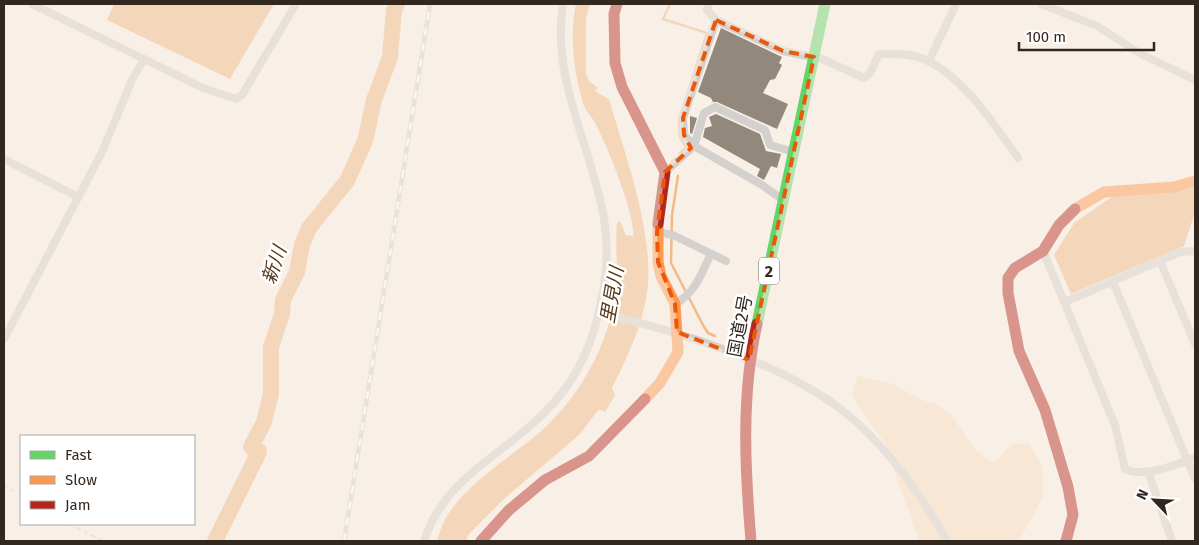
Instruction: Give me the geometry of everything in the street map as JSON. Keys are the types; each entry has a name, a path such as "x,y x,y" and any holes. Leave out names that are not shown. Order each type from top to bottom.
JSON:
{"main road":[{"path":"481,541 509,510 545,480 589,456 660,384 678,352 672,331 684,299 661,276 658,262 666,234 665,172 622,87 615,63 614,14 617,4"},
{"name":"国道2号","path":"751,541 745,465 750,360 825,4"},
{"path":"1066,541 1073,515 1068,487 1045,410 1019,351 1008,293 1008,278 1016,268 1043,251 1059,225 1075,209 1104,192 1174,187 1195,182"}],"street":[{"path":"32,4 204,88 236,99 242,95 296,4"},
{"path":"424,541 437,511 457,485 530,426 560,396 580,364 600,313 606,276 604,218 564,79 560,34 563,4"},
{"path":"708,4 707,10 716,20 784,51 814,57 864,78 870,73 879,54 910,56 929,61 960,86 992,120 1018,158"},
{"path":"929,61 956,4"},
{"path":"1041,4 1096,26 1141,54 1195,80"},
{"path":"716,20 683,118 684,135 694,146 762,185 784,200"},
{"path":"4,339 102,152 132,80 144,59"},
{"path":"665,172 694,146 704,112 715,107 765,130 770,145 794,152"},
{"path":"4,159 78,197"},
{"path":"666,234 726,261"},
{"path":"1043,251 1115,425 1125,468 1134,473 1192,459"},
{"path":"1065,302 1180,252 1195,251"},
{"path":"684,299 711,254"},
{"path":"1160,261 1195,344"},
{"path":"1113,282 1192,459 1195,479"},
{"path":"600,313 672,331 750,360 800,384 846,414 900,470 925,500 947,541"},
{"path":"1148,471 1172,541"}],"path":[{"path":"4,485 20,494"},
{"path":"72,525 103,541"}],"highlighted area":[{"path":"716,20 783,51 814,57 749,360 677,332 675,304 658,262 657,232 665,172 691,148 684,135 683,118"}],"shaded area":[{"path":"114,4 274,4 230,79 107,20"},
{"path":"576,4 590,4 586,18 586,74 589,81 598,88 595,91 609,99 642,215 646,238 648,284 640,325 612,388 615,395 605,412 599,409 580,434 505,498 469,534 466,541 437,541 446,517 459,499 479,480 549,424 577,390 599,350 613,309 617,280 617,223 620,221 626,235 633,236 630,213 619,179 599,131 586,110 580,94 573,42"},
{"path":"1195,187 1195,212 1184,246 1071,294 1054,255 1074,223 1116,194 1174,192"},
{"path":"858,376 893,384 922,400 939,405 950,413 975,450 993,463 1013,444 1029,443 1042,466 1043,497 1019,541 919,541 885,443 862,412 852,394"}],"building":[{"path":"721,28 782,57 779,63 782,65 775,79 770,80 763,93 788,104 777,129 717,102 713,102 711,98 698,92"},
{"path":"716,114 760,134 766,151 781,154 777,168 771,166 764,180 757,176 760,169 703,137 705,128 712,126 709,117"},
{"path":"690,116 697,118 692,134 690,133"}],"waterway":[{"name":"新川","path":"215,541 259,451 251,447 264,422 271,394 271,347 282,314 283,300 297,272 302,245 309,228 347,181 365,141 374,100 390,57 394,10 397,4"},
{"path":"670,4 663,19 707,33 679,120 680,137 686,147 680,153"},
{"path":"678,176 672,215 671,263 703,325 708,333 715,336"}],"railway":[{"path":"344,541 430,4"}],"traffic: fast":[{"path":"757,324 825,4"}],"traffic: slow":[{"path":"1075,209 1104,192 1174,187 1195,181"},
{"path":"645,399 660,383 678,352 675,304 661,276 658,262 658,224"}],"traffic: jam":[{"path":"617,4 614,14 615,63 622,87 665,172 658,224"},
{"path":"1066,541 1073,515 1068,487 1045,410 1019,351 1008,293 1008,278 1015,268 1043,251 1059,225 1075,209"},
{"path":"751,541 747,487 746,405 748,378 757,324"},
{"path":"481,541 509,510 545,480 589,456 645,399"}],"water label":[{"name":"里見川","path":"612,295"}]}
